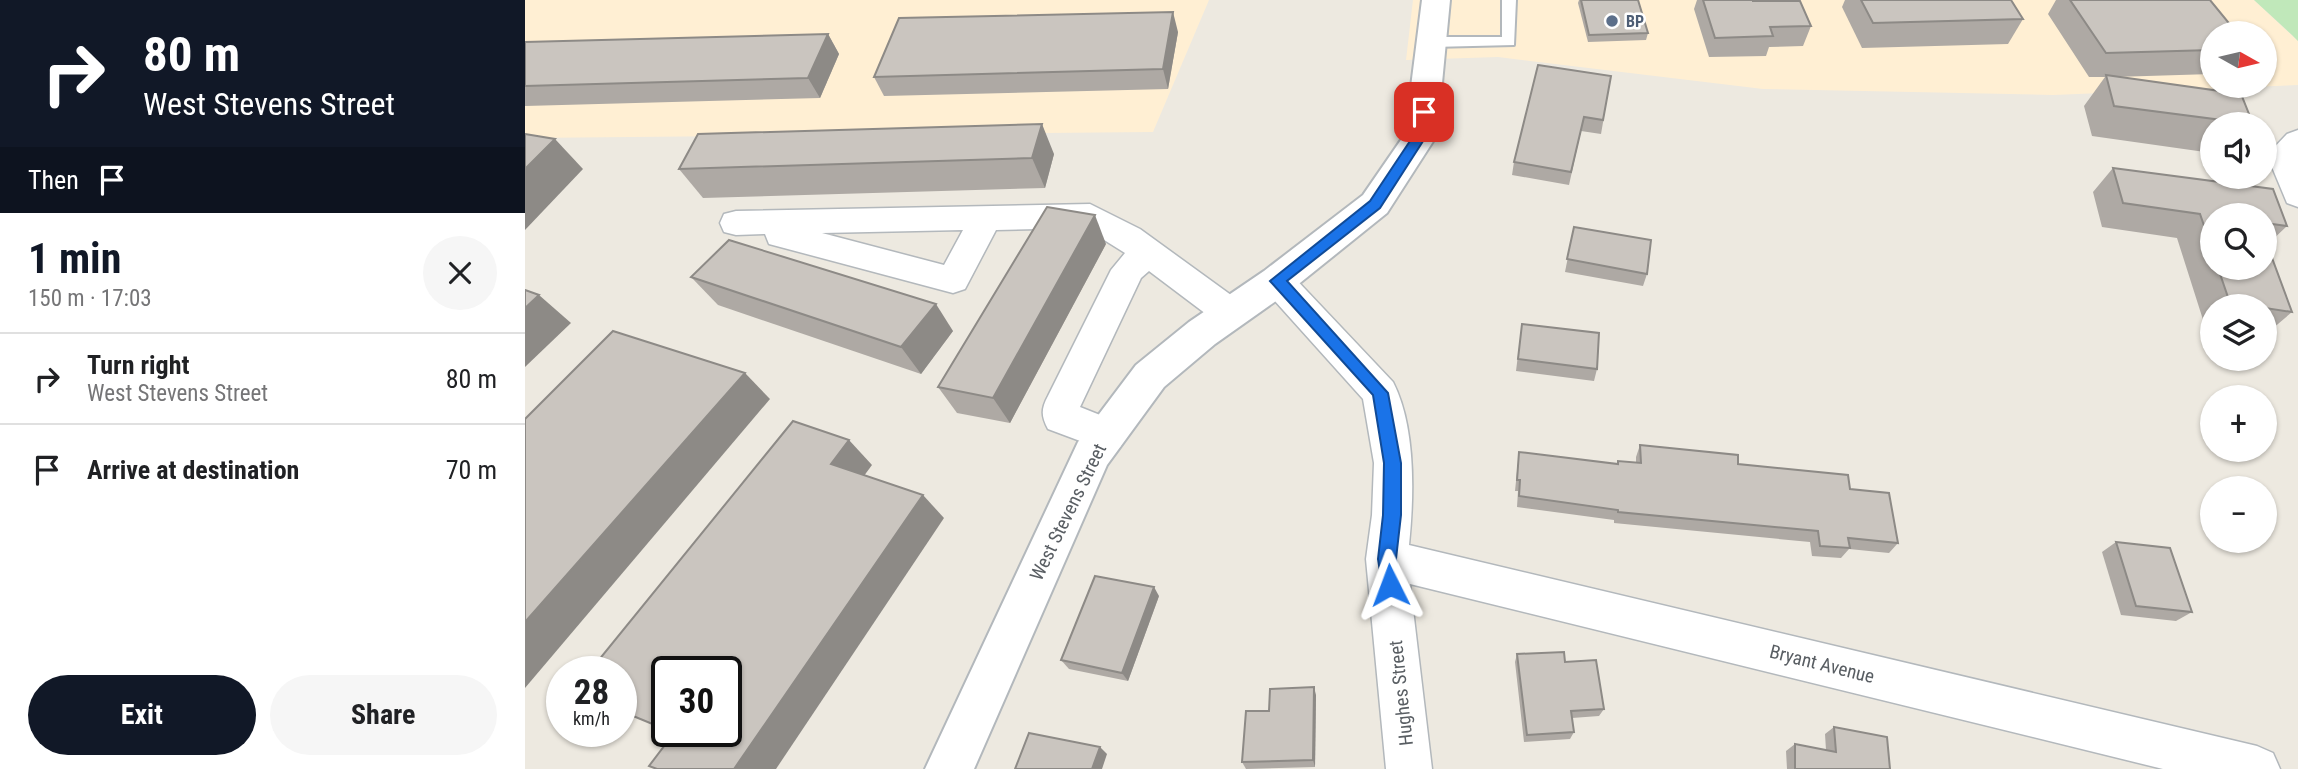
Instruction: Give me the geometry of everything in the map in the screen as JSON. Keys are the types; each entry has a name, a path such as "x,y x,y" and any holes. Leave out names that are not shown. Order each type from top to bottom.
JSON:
{"street":[{"name":"West Stevens Street","path":"949,769 1092,454 1150,376 1375,204 1421,135 1436,0"},
{"path":"2298,141 2282,155 2298,195"},
{"path":"985,219 953,280 736,223 1090,216 1147,252 1230,313"},
{"path":"1107,435 1061,418 1061,407 1128,270 1147,252"},
{"name":"Hughes Street","path":"1277,281 1380,393 1392,463 1392,515 1387,559 1409,769"},
{"name":"Bryant Avenue","path":"1387,559 2257,769"}],"lane":[{"path":"1432,42 1509,42 1509,0"}],"shaded area":[{"path":"525,0 1209,0 1153,132 525,138"},
{"path":"1413,0 2254,0 2277,21 2200,21 2200,89 2053,95 1763,89 1498,57 1406,60"},
{"path":"2277,21 2298,41 2298,85 2277,86"}],"green space":[{"path":"2254,0 2298,0 2298,41"}],"building":[{"name":"BP","path":"1581,0 1638,0 1648,33 1589,35"},
{"path":"1703,0 1800,1 1811,26 1770,27 1773,36 1715,38"},
{"path":"1861,0 2011,0 2023,19 1873,23"},
{"path":"2070,0 2210,0 2227,21 2200,21 2200,50 2106,53"},
{"path":"1173,12 1163,69 874,77 899,18"},
{"path":"828,34 808,78 525,86 525,42"},
{"path":"1538,65 1611,76 1603,120 1584,117 1571,172 1514,162"},
{"path":"2106,75 2200,88 2200,98 2243,98 2248,112 2200,112 2200,117 2114,106"},
{"path":"1042,124 1032,158 679,169 698,134"},
{"path":"525,134 555,139 525,169"},
{"path":"2113,168 2200,179 2200,189 2273,189 2287,226 2277,225 2277,203 2200,203 2200,214 2123,203"},
{"path":"1047,207 1095,215 993,398 938,387"},
{"path":"1574,227 1651,240 1647,274 1567,259"},
{"path":"729,240 936,304 901,347 691,277"},
{"path":"2277,271 2292,312 2277,310 2277,294 2227,294 2222,280 2277,280"},
{"path":"525,290 539,295 525,308"},
{"path":"1522,324 1599,333 1597,369 1518,359"},
{"path":"613,331 745,373 525,622 525,419"},
{"path":"793,421 849,440 831,464 923,495 734,769 657,769 649,766 663,747 742,747 742,656 651,656 651,723 637,718 637,656 602,656"},
{"path":"1640,445 1738,455 1738,464 1848,475 1850,489 1889,493 1898,543 1848,538 1850,548 1820,546 1818,531 1618,512 1519,496 1519,452 1618,464 1618,461 1641,463"},
{"path":"2116,542 2170,548 2192,612 2136,606"},
{"path":"1095,576 1154,587 1122,673 1061,660"},
{"path":"1564,652 1565,662 1596,660 1604,709 1571,711 1574,732 1527,735 1517,654"},
{"path":"1314,687 1313,760 1242,762 1246,711 1269,711 1270,689"},
{"path":"1834,727 1887,737 1890,769 1795,769 1795,744 1836,752"},
{"path":"1029,733 1100,747 1092,769 1015,769"}],"place":[{"name":"BP","path":"1612,21"}],"route":[{"path":"1390,585 1387,559 1392,515 1392,463 1380,393 1277,281 1375,204 1421,135 1424,112"}]}
